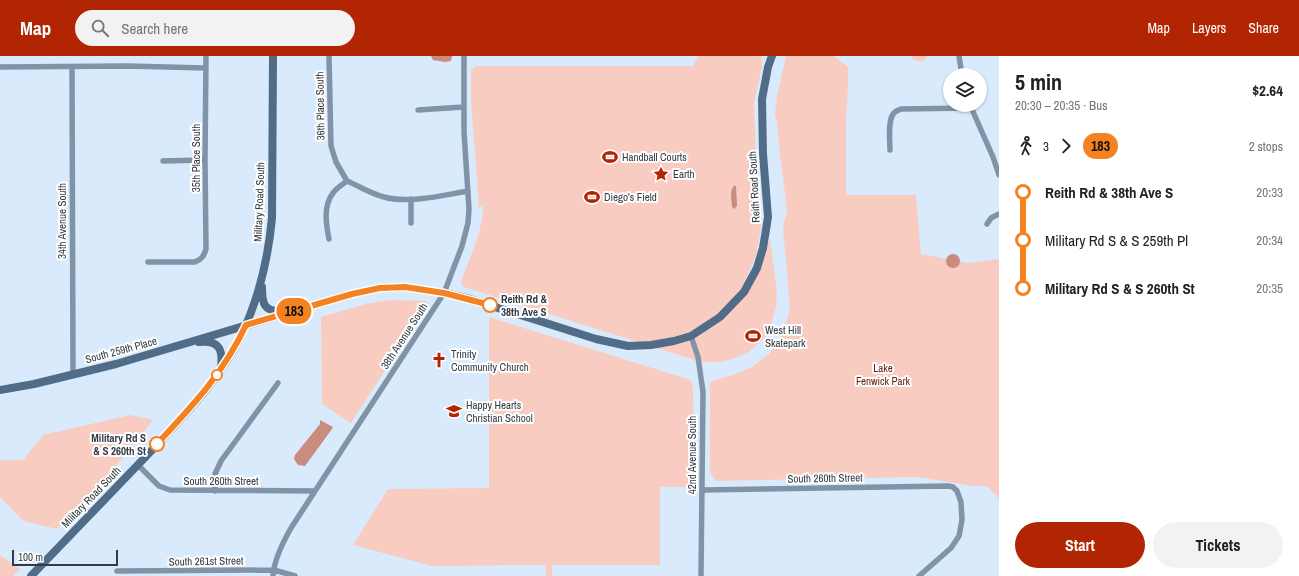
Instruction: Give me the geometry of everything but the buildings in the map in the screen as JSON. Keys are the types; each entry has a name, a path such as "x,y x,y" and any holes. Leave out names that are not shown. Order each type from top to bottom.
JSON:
{"main road":[{"name":"Military Road South","path":"31,576 138,465 194,404 220,372 246,325 258,294 268,248 272,218 273,56"},
{"name":"Reith Road South","path":"444,293 470,299 596,339 628,346 651,345 691,336 720,318 744,292 757,268 763,248 768,217 762,131 762,99 768,67 772,56"},
{"path":"262,277 262,294 266,307 273,311 295,311"},
{"name":"South 259th Place","path":"0,390 34,384 116,364 352,294 380,288 405,287 444,293"},
{"path":"175,346 208,342 213,343 220,349 222,354 220,372"}],"street":[{"name":"35th Place South","path":"148,262 195,262 202,259 205,254 206,56"},
{"name":"36th Place South","path":"329,56 331,146 336,162 347,180"},
{"name":"38th Avenue South","path":"315,491 444,293 462,246 468,223 469,209 464,132 464,56"},
{"path":"959,56 961,68"},
{"path":"0,67 127,66 206,68"},
{"name":"34th Avenue South","path":"72,67 73,374"},
{"path":"418,110 464,107"},
{"path":"890,150 890,126 891,118 894,112 901,109 943,107"},
{"path":"974,112 999,175"},
{"path":"162,161 205,160"},
{"path":"329,239 326,214 327,204 333,193 347,180 374,194 385,198 399,200 468,191"},
{"path":"411,199 411,223"},
{"path":"987,224 991,218 999,214"},
{"name":"42nd Avenue South","path":"691,336 698,357 703,392 701,576"},
{"path":"215,491 215,474 221,461 278,383"},
{"name":"South 260th Street","path":"138,465 159,486 170,490 315,491"},
{"name":"South 260th Street","path":"702,490 953,487 958,491 962,507 962,520 959,536 951,548 919,576"},
{"path":"274,573 281,546 315,491"},
{"name":"South 261st Street","path":"117,571 274,573 295,576"}],"green space":[{"path":"698,56 761,56 762,66 754,104 761,229 756,256 747,276 757,276 770,239 777,291 776,307 772,322 765,337 746,355 745,353 722,362 698,361 464,287 461,283 479,233 483,204 479,208 471,99 471,70 475,66 693,66"},
{"name":"Lake Fenwick Park","path":"786,56 834,56 848,67 846,195 916,195 921,254 968,263 999,259 999,499 987,486 973,486 917,477 717,481 710,472 710,383 714,380 733,375 752,367 770,353 784,332 790,308 783,228 787,210 775,114 777,97"},
{"path":"911,56 927,56 923,62 913,60"},
{"path":"390,300 426,301 428,304 351,423 322,404 321,317 366,304"},
{"path":"489,317 691,380 693,389 694,487 660,487 660,565 552,565 552,576 546,576 545,565 432,566 353,545 388,489 489,488"},
{"path":"130,415 153,420 123,458 57,529 23,521 0,497 0,460 23,460 43,435"},
{"path":"0,555 20,569 13,576 0,576"}],"shaded area":[{"path":"431,56 452,56 451,61 445,62 433,60"},
{"path":"736,186 737,206 734,209 732,207 731,196 732,188"},
{"path":"953,254 958,256 960,261 958,266 953,268 948,266 946,261 948,256"},
{"path":"320,420 333,427 305,466 298,465 294,459 295,455 320,424"}],"bus line":[{"name":"183","path":"157,444 208,388 220,372 230,357 246,325 352,294 380,288 405,287 444,293 490,305"}],"place":[{"name":"Handball Courts","path":"610,157"},
{"name":"Earth","path":"661,174"},
{"name":"Diego's Field","path":"592,197"},
{"name":"Reith Rd & 38th Ave S","path":"490,305"},
{"name":"West Hill Skatepark","path":"753,336"},
{"name":"Trinity Community Church","path":"439,360"},
{"name":"Happy Hearts Christian School","path":"454,411"},
{"name":"Military Rd S & S 260th St","path":"157,444"}]}
